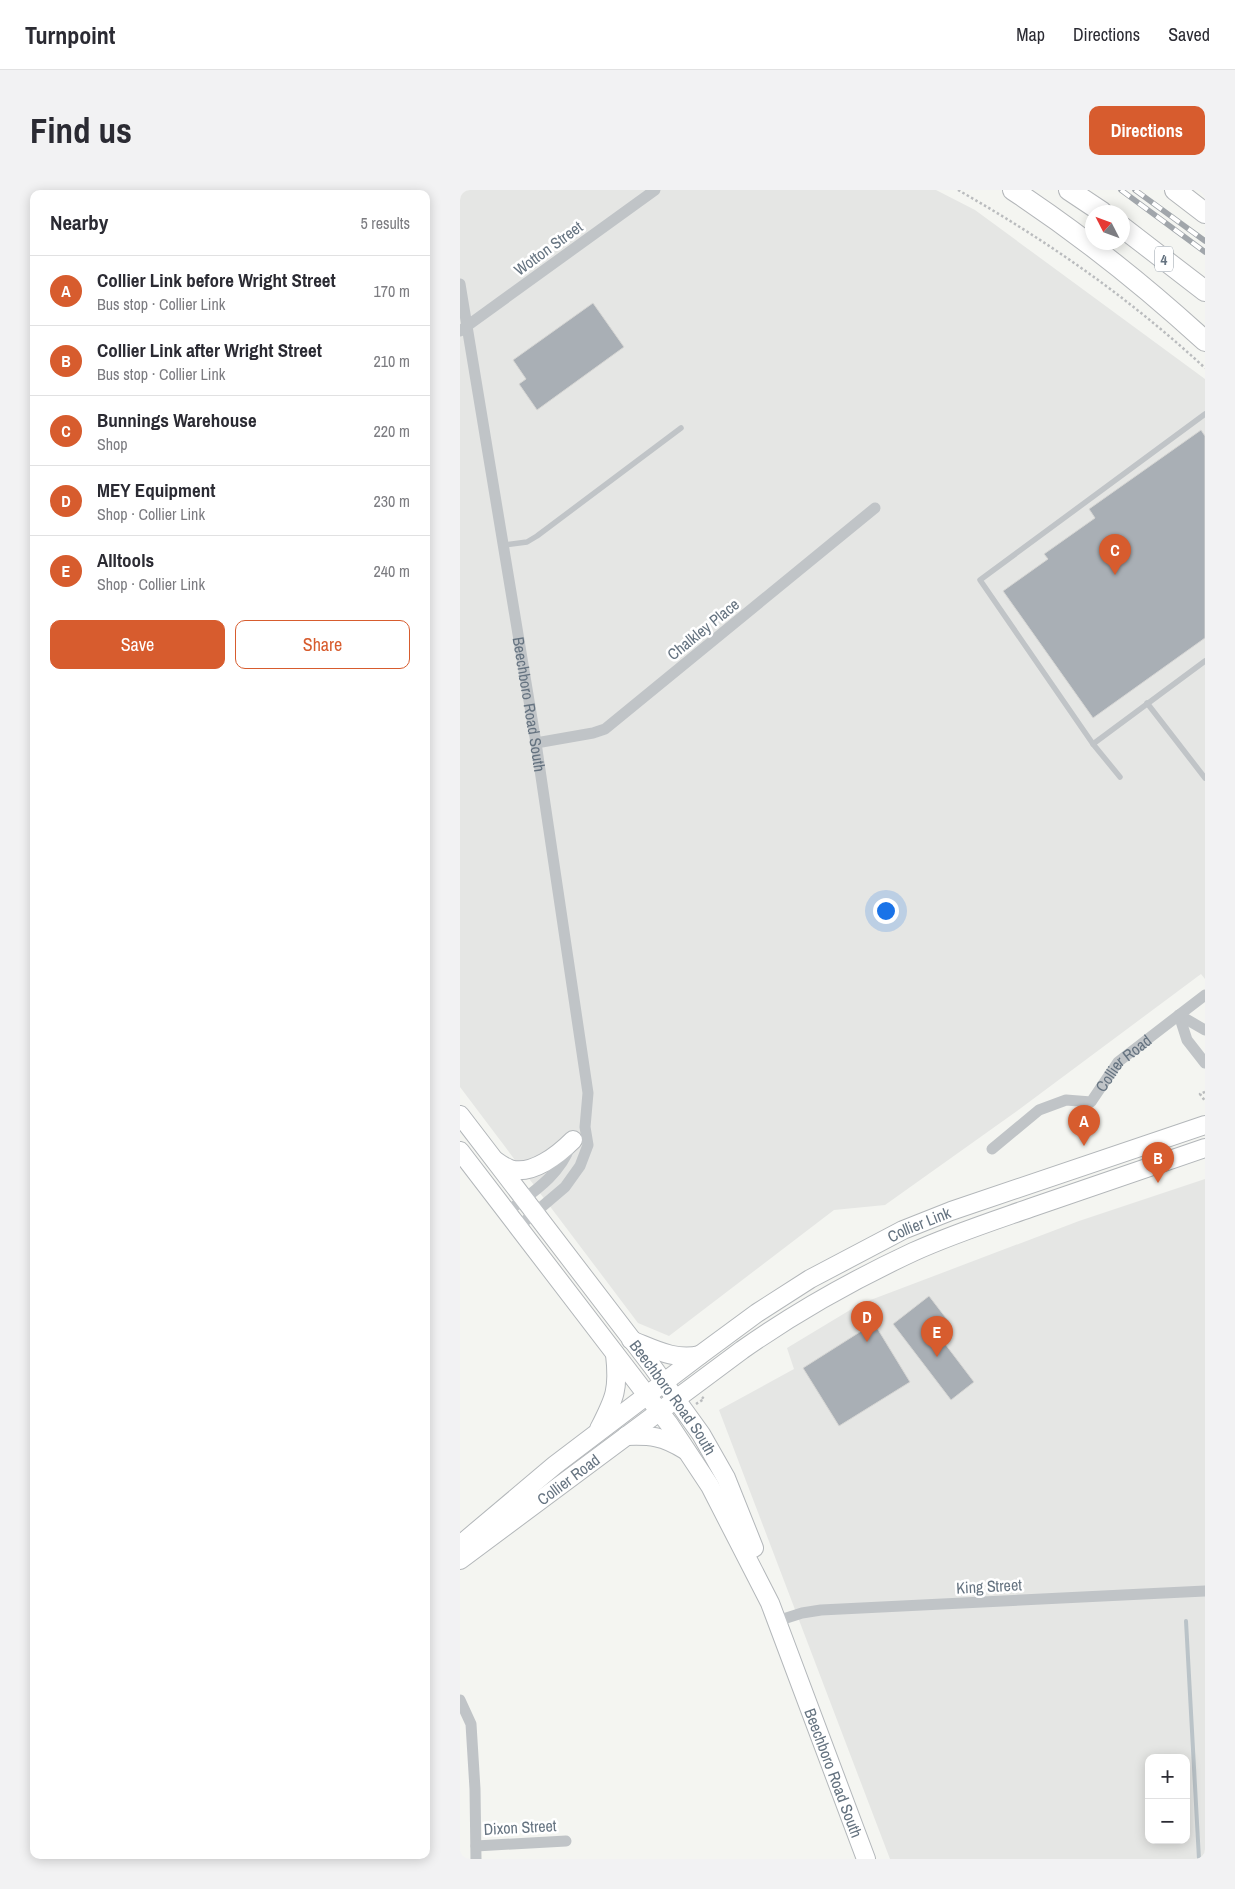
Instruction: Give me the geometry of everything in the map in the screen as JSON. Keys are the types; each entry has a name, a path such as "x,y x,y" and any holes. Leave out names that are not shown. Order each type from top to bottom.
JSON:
{"highway":[{"path":"1013,190 1100,253 1161,302 1205,341"},
{"path":"1069,190 1092,205"},
{"path":"1175,190 1205,213"},
{"name":"4","path":"1130,234 1205,291"}],"main road":[{"path":"460,1115 524,1198"},
{"name":"Collier Link","path":"664,1383 757,1313 810,1279 904,1230 951,1210 1205,1125"},
{"path":"495,1161 512,1170 527,1169 544,1163 556,1155 579,1133"},
{"name":"Collier Link","path":"676,1399 787,1319 867,1274 906,1255 990,1222 1205,1148"},
{"path":"460,1151 507,1212"},
{"name":"Beechboro Road South","path":"524,1198 701,1434 726,1478 766,1579 770,1603"},
{"name":"Beechboro Road South","path":"507,1212 690,1453 726,1515 770,1603 866,1859"},
{"path":"631,1339 669,1354 682,1357 700,1355"},
{"path":"596,1434 616,1390 618,1373 615,1353"},
{"name":"Collier Road","path":"460,1545 548,1471 664,1383"},
{"name":"Collier Road","path":"460,1560 676,1399"},
{"path":"626,1436 656,1436 670,1440 690,1453"}],"street":[{"name":"Wotton Street","path":"464,328 655,190"},
{"name":"Beechboro Road South","path":"460,284 464,328 504,545 586,1076 587,1107 579,1133 562,1164 542,1184 507,1212"},
{"name":"Chalkley Place","path":"536,743 593,733 605,729 875,508"},
{"name":"Collier Road","path":"992,1149 1039,1110 1066,1100 1092,1102 1118,1062 1205,995"},
{"path":"1179,1015 1205,1030"},
{"path":"1179,1015 1187,1040 1205,1063"},
{"name":"Beechboro Road South","path":"518,1227 566,1187 580,1166 588,1145 579,1133"},
{"name":"King Street","path":"777,1621 802,1613 821,1610 1205,1591"},
{"path":"460,1700 471,1724 475,1790 476,1859"},
{"name":"Dixon Street","path":"476,1846 566,1841"}],"lane":[{"path":"1120,777 1093,744 980,580 1205,414"},
{"path":"504,545 527,542 681,428"},
{"path":"1093,744 1205,661"},
{"path":"1147,703 1205,778"}],"path":[{"path":"958,190 1028,231 1096,277 1174,339 1205,368"},
{"path":"1205,1092 1200,1094 1205,1100"}],"shaded area":[{"path":"460,190 936,190 975,210 1205,379 1205,979 1201,974 1017,1111 885,1205 834,1210 669,1336 638,1323 460,1087"},
{"path":"1205,1179 1205,1859 890,1859 719,1410 794,1369 787,1348 860,1304 1079,1221"}],"building":[{"path":"593,303 624,347 537,410 519,384 526,379 513,360"},
{"path":"1201,430 1205,436 1205,638 1093,718 1003,591 1048,559 1044,554 1095,518 1089,509"},
{"path":"929,1296 949,1322 936,1332 974,1382 951,1400 893,1324"},
{"path":"874,1323 910,1382 839,1426 803,1368"}],"waterway":[{"path":"1186,1621 1199,1859"}],"railway":[{"path":"1121,190 1205,252"},
{"path":"1135,190 1205,241"}],"place":[{"name":"Bunnings Warehouse","path":"1115,575"},
{"name":"Collier Link before Wright Street","path":"1084,1146"},
{"name":"Collier Link after Wright Street","path":"1158,1183"},
{"name":"MEY Equipment","path":"867,1342"},
{"name":"Alltools","path":"937,1357"}]}
